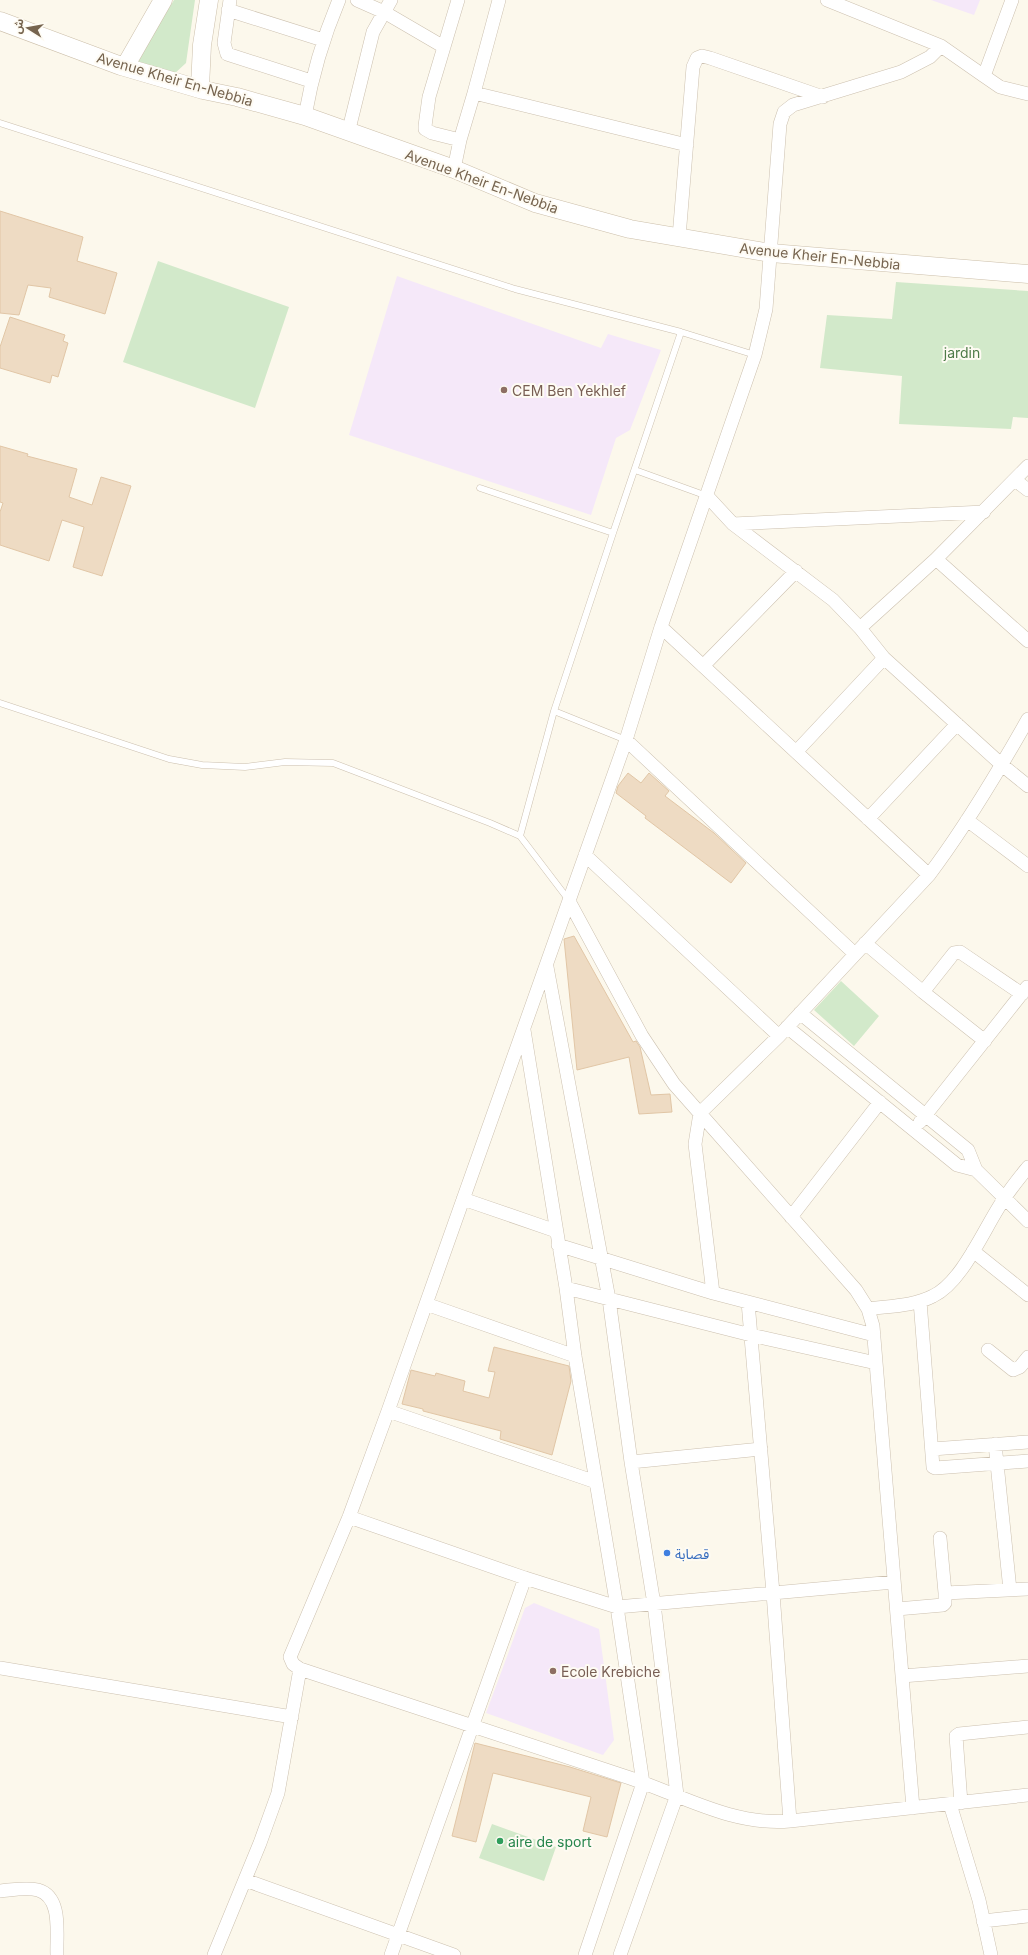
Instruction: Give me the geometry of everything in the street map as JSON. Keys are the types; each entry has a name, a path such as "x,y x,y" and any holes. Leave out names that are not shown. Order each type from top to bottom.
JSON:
{"main road":[{"path":"121,66 127,63 163,0"},
{"path":"203,90 200,87 200,63 209,0"},
{"name":"Avenue Kheir En-Nebbia","path":"0,21 121,66 203,90 237,97 305,116 348,133 454,169 535,202 630,229 771,253 1028,274"}],"street":[{"path":"305,116 311,81 323,40 339,0"},
{"path":"357,0 384,12 444,47"},
{"path":"348,133 371,39 391,0"},
{"path":"456,0 429,97 425,129 432,133 460,140"},
{"path":"454,169 460,140 499,0"},
{"path":"829,0 941,46 1000,88 1028,94"},
{"path":"984,76 1012,0"},
{"path":"311,81 227,54 224,43 229,5 323,40"},
{"path":"941,46 930,57 901,72 793,105 784,112 780,124 766,309 755,355 661,627 626,740 388,1411 349,1517 291,1652 291,1660 300,1669 644,1782 734,1816 765,1822 790,1821 1028,1795"},
{"path":"679,237 693,67 697,58 702,56 823,97"},
{"path":"474,93 687,145"},
{"path":"860,628 936,559 1028,466"},
{"path":"1015,480 1028,490"},
{"path":"707,496 732,524 833,600 860,628 884,658 1002,765 1028,786"},
{"path":"732,524 984,512"},
{"path":"936,559 1028,641"},
{"path":"703,666 796,571"},
{"path":"661,627 929,875"},
{"path":"796,752 884,658"},
{"path":"713,1293 695,1144 696,1130 700,1113 783,1031 929,875 967,820 1002,765 1028,719"},
{"path":"868,819 957,724"},
{"path":"626,740 855,954"},
{"path":"967,820 1028,866"},
{"path":"585,856 783,1031 846,1075 957,1165 976,1170"},
{"path":"569,901 642,1036 674,1084 856,1290 868,1309 874,1335 913,1808"},
{"path":"865,943 923,992 985,1041"},
{"path":"914,1130 1025,990 960,952 954,953 923,992"},
{"path":"546,965 609,1299 631,1462 654,1604 677,1795 620,1955"},
{"path":"800,1013 968,1150 976,1170 1028,1221"},
{"path":"524,1028 644,1782 585,1955"},
{"path":"846,1075 858,1061"},
{"path":"791,1217 880,1102"},
{"path":"868,1309 920,1301 934,1296 950,1284 973,1251 1004,1198 1028,1167"},
{"path":"463,1199 556,1231"},
{"path":"558,1244 713,1293 874,1335"},
{"path":"973,1251 1028,1295"},
{"path":"566,1288 751,1335 876,1363"},
{"path":"920,1301 933,1466 935,1468 1028,1461"},
{"path":"748,1302 773,1593 790,1821"},
{"path":"426,1304 575,1356"},
{"path":"988,1350 1013,1370 1020,1367 1028,1357"},
{"path":"388,1411 596,1482"},
{"path":"932,1449 1028,1442"},
{"path":"996,1444 1010,1590"},
{"path":"631,1462 761,1449"},
{"path":"349,1517 525,1578 617,1607 894,1582"},
{"path":"897,1609 943,1606 945,1603 940,1538"},
{"path":"391,1955 525,1578"},
{"path":"945,1593 1028,1589"},
{"path":"902,1676 1028,1666"},
{"path":"0,1668 292,1717"},
{"path":"214,1955 260,1843 278,1792 300,1669"},
{"path":"991,1955 955,1803 956,1736 959,1734 1028,1726"},
{"path":"245,1880 454,1955"},
{"path":"0,1890 32,1890 43,1892 48,1896 55,1907 57,1955"},
{"path":"983,1921 1028,1916"}],"lane":[{"path":"0,123 515,289 682,332 755,355"},
{"path":"520,836 554,712 613,533 682,332"},
{"path":"635,470 707,496"},
{"path":"480,488 613,533"},
{"path":"0,703 169,759 202,765 245,767 285,762 333,764 483,820 520,836 569,901"},
{"path":"554,712 626,740"}],"shaded area":[{"path":"931,0 980,0 974,15"},
{"name":"CEM Ben Yekhlef","path":"397,276 601,348 608,334 661,350 630,430 616,438 591,515 349,435"},
{"name":"Ecole Krebiche","path":"534,1603 599,1629 614,1740 603,1755 486,1713 525,1608"}],"green space":[{"path":"174,0 195,0 186,63 173,75 135,62"},
{"path":"158,261 289,307 255,408 123,362"},
{"name":"jardin","path":"896,282 1028,291 1028,418 1013,417 1011,429 899,424 902,376 820,368 827,315 892,319"},
{"path":"841,981 879,1016 854,1046 814,1010"},
{"path":"492,1824 556,1847 544,1881 479,1858"}],"building":[{"path":"0,211 83,237 77,261 117,273 105,314 49,297 51,288 28,285 19,315 0,313"},
{"path":"10,317 65,335 63,341 68,343 58,377 52,375 50,383 0,368 0,347"},
{"path":"0,446 28,454 27,456 77,469 69,497 92,505 101,477 131,486 102,576 73,567 84,527 62,520 49,561 0,545 0,512 3,503 0,502"},
{"path":"628,773 641,783 649,773 669,791 665,796 714,833 746,863 731,883 645,818 646,816 616,793 618,786"},
{"path":"574,936 633,1042 636,1041 640,1047 651,1095 670,1094 672,1112 639,1114 629,1057 577,1070 564,939"},
{"path":"494,1347 569,1366 571,1381 552,1455 500,1439 501,1431 423,1411 423,1409 402,1404 411,1370 435,1376 436,1373 465,1381 463,1391 489,1398 495,1372 488,1371"},
{"path":"475,1743 570,1767 621,1783 607,1837 583,1831 591,1797 493,1773 476,1842 452,1836"}],"place":[{"name":"CEM Ben Yekhlef","path":"504,390"},
{"name":"قصابة","path":"667,1553"},
{"name":"Ecole Krebiche","path":"553,1671"},
{"name":"aire de sport","path":"500,1841"}]}
